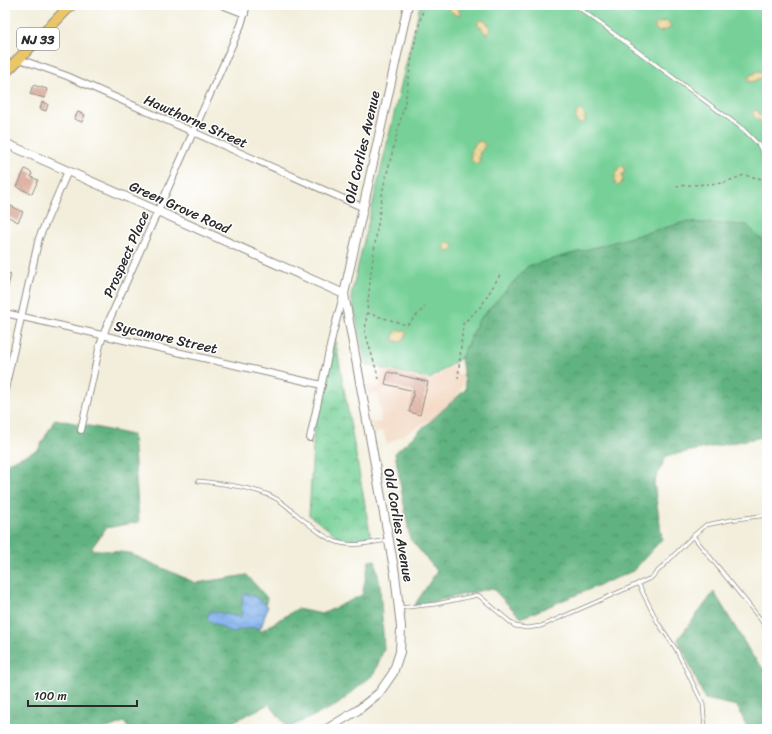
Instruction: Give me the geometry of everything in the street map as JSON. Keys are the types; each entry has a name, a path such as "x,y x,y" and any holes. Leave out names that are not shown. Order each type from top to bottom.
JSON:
{"highway":[{"name":"NJ 33","path":"5,73 71,5"}],"street":[{"path":"222,5 245,14"},
{"name":"Prospect Place","path":"81,430 104,336 245,14 247,5"},
{"name":"Old Corlies Avenue","path":"310,438 344,294 362,207 408,5"},
{"name":"Hawthorne Street","path":"18,59 67,76 362,207"},
{"name":"Green Grove Road","path":"5,144 344,294"},
{"path":"5,389 39,238 68,171"},
{"name":"Old Corlies Avenue","path":"327,729 358,710 379,693 388,681 396,665 400,652 399,608 390,540 344,294"},
{"name":"Sycamore Street","path":"5,314 322,384"}],"lane":[{"path":"575,5 743,129 758,144 767,160"},
{"path":"198,481 221,483 272,496 330,540 342,544 356,546 390,540"},
{"path":"399,608 436,604 478,594 515,626 527,628 541,626 651,578 693,536 706,526 730,520 767,515"},
{"path":"693,536 761,620 767,631"},
{"path":"638,583 658,623 676,649 703,704 705,729"}],"path":[{"path":"379,379 366,340 365,323 383,189 405,102 413,50 424,5"},
{"path":"676,186 723,183 744,175 767,180"},
{"path":"458,379 463,324 482,305 501,273"},
{"path":"367,313 407,325 425,307"}],"shaded area":[{"path":"453,366 458,374 463,374 462,388 446,411 387,444 383,431 374,435 371,420 374,423 381,422 378,395 376,393 368,395 366,383 374,388 379,388 382,369 430,381"}],"green space":[{"path":"420,5 767,5 767,245 762,238 478,321 461,358 430,379 366,365 351,295"},
{"path":"685,222 747,225 767,245 767,436 666,456 654,483 662,539 633,571 521,618 492,588 414,606 437,571 410,539 395,453 466,389 461,358 478,321 528,266"},
{"path":"335,339 371,538 344,541 309,515 314,428"},
{"path":"55,419 133,435 139,522 106,528 91,549 129,553 196,583 247,575 267,598 259,632 297,609 322,614 362,595 369,561 375,560 380,585 384,649 374,674 337,705 288,728 269,704 218,729 129,729 124,722 105,729 5,729 5,464 38,450"},
{"path":"714,592 752,655 767,673 767,729 748,729 737,706 705,699 678,639"}],"sand":[{"path":"449,5 457,5 461,15 456,15 448,9"},
{"path":"485,20 491,29 488,33 484,33 482,28 478,26 478,22"},
{"path":"667,21 671,26 669,29 660,32 655,29 655,24"},
{"path":"758,71 762,72 763,77 755,81 748,82 748,77"},
{"path":"580,110 585,115 585,122 579,124 576,120 576,113"},
{"path":"755,110 758,111 759,116 767,115 767,122 757,120 752,113"},
{"path":"480,141 484,143 485,146 479,154 480,161 475,164 471,160 471,154 474,146"},
{"path":"623,165 625,171 622,176 623,181 618,186 615,183 615,175"},
{"path":"449,242 454,247 449,252 444,247"},
{"path":"398,330 404,331 407,334 401,342 393,340 393,336"}],"water":[{"path":"243,594 251,594 268,606 261,628 240,629 232,633 207,619 210,611 241,617"}],"building":[{"path":"33,85 47,89 45,98 30,94"},
{"path":"42,102 48,104 46,111 40,109"},
{"path":"78,112 85,115 82,122 74,119"},
{"path":"25,169 32,173 31,177 38,180 32,194 17,187"},
{"path":"7,204 23,212 18,222 5,215"},
{"path":"5,272 11,274 7,291 5,291"},
{"path":"388,372 428,382 420,415 409,412 414,391 385,384"}]}
